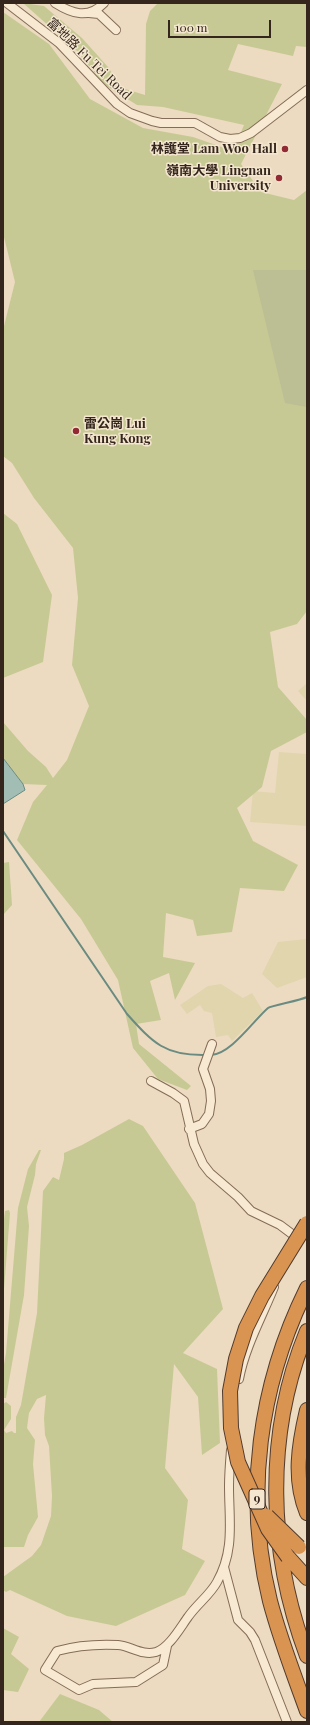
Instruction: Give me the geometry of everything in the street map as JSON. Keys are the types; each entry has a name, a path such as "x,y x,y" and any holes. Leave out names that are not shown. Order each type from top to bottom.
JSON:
{"highway":[{"path":"307,1223 262,1296 246,1328 233,1368 229,1404 232,1433 238,1462 255,1503 268,1529 288,1557 307,1578"},
{"name":"9","path":"307,1288 297,1308 281,1349 269,1391 260,1441 257,1488 260,1541 270,1600 282,1643 307,1711"},
{"name":"9","path":"307,1330 294,1369 283,1414 278,1454 276,1497 278,1541 286,1588 307,1656"},
{"path":"307,1410 299,1456 298,1475 301,1493 307,1513"},
{"path":"255,1503 307,1554"}],"street":[{"name":"富地路 Fu Tei Road","path":"7,3 60,44 117,104 130,113 152,121 161,123 195,123 220,137 230,139 240,138 251,133 307,90"},
{"path":"55,3 72,13 99,14 116,30"},
{"path":"86,13 100,7 104,3"},
{"path":"189,1129 202,1124 209,1114 211,1101 210,1089 203,1069 212,1044"},
{"path":"151,1081 184,1101 189,1129 197,1150 210,1173 238,1197 251,1211 280,1225 292,1234"},
{"path":"292,1234 307,1232"},
{"path":"168,1646 156,1652 143,1653 119,1645 68,1648 57,1651 45,1670 79,1690 93,1684 136,1682 163,1665 168,1646 192,1612 216,1583 224,1567 228,1553 231,1519 229,1487 233,1415 241,1370 255,1331 282,1266 292,1234"},
{"path":"224,1567 238,1620 250,1632 255,1640 287,1722"}],"shaded area":[{"path":"307,683 307,701 298,691"},
{"path":"279,752 307,754 307,826 250,822 253,791 275,793"},
{"path":"307,939 307,977 277,988 262,974 278,942"},
{"path":"221,984 243,998 252,993 263,1011 232,1041 228,1035 216,1037 212,1013 204,1011 200,1005 187,1014 180,1005 208,986"}],"green space":[{"path":"23,3 44,6 82,38 108,67 122,88 145,95 146,24 150,11 158,3 307,3 307,47 296,46 293,56 238,44 228,70 282,84 241,164 261,192 294,200 307,190 307,611 297,624 270,632 278,687 307,720 307,732 271,751 262,787 237,808 253,841 298,865 284,891 240,888 232,932 197,936 193,920 166,913 163,957 195,963 175,1000 169,973 150,981 161,1020 136,1024 139,1044 191,1086 187,1090 158,1079 133,1048 118,980 81,919 17,840 33,802 47,785 23,784 3,758 3,722 28,751 46,767 53,778 67,760 89,706 72,665 78,598 73,548 34,498 12,463 3,456 3,330 15,282 3,233 3,12 49,44 90,99 143,128 193,137 233,151 244,125 163,107 137,105 105,85 77,51"},
{"path":"253,270 307,270 307,407 285,403"},
{"path":"3,513 17,524 52,595 43,662 3,678"},
{"path":"9,862 12,905 3,915 3,863"},
{"path":"129,1119 143,1126 195,1203 223,1309 183,1353 217,1369 220,1443 202,1455 198,1397 174,1364 165,1468 188,1500 182,1549 205,1561 185,1595 116,1626 67,1616 10,1590 6,1592 3,1590 3,1577 32,1556 41,1545 51,1516 52,1496 49,1446 45,1435 44,1418 46,1395 37,1399 29,1413 27,1428 35,1440 33,1464 38,1517 28,1535 24,1547 3,1547 3,1404 6,1402 11,1406 11,1419 4,1430 6,1433 12,1431 16,1433 16,1417 21,1405 37,1313 43,1191 53,1177 59,1180 64,1153 82,1145"},
{"path":"39,1150 41,1150 36,1164 35,1175 27,1207 29,1226 24,1295 6,1398 3,1398 3,1370 6,1353 18,1208 28,1169"},
{"path":"9,1210 3,1302 3,1227 5,1211"},
{"path":"3,1628 19,1637 11,1654 29,1669 18,1692 3,1690"},
{"path":"60,1694 99,1710 113,1722 39,1722"}],"water":[{"path":"3,758 23,784 25,790 3,804"}],"waterway":[{"path":"3,831 127,1014 136,1024 153,1040 170,1050 192,1055 206,1055"},
{"path":"211,1055 219,1053 234,1043 268,1008 307,997"}],"place":[{"name":"林護堂 Lam Woo Hall","path":"285,149"},
{"name":"嶺南大學 Lingnan University","path":"279,178"},
{"name":"雷公崗 Lui Kung Kong","path":"76,431"}]}
